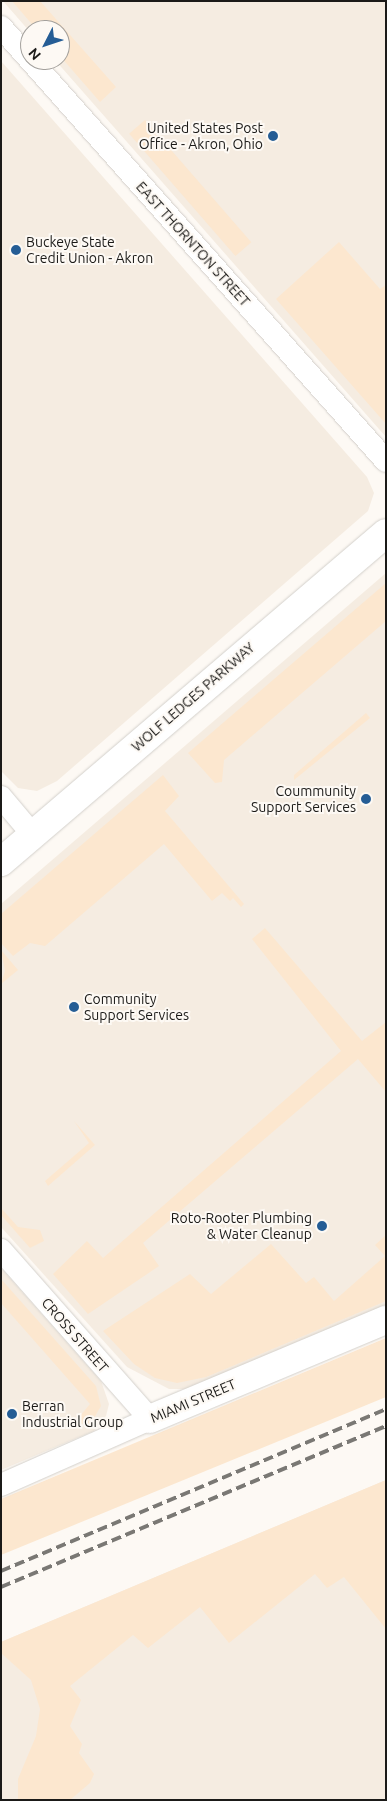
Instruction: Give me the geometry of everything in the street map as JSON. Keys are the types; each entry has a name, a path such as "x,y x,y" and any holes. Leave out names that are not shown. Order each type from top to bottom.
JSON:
{"main road":[{"name":"WOLF LEDGES PARKWAY","path":"1,862 386,533"},
{"name":"MIAMI STREET","path":"150,1419 386,1320"}],"street":[{"name":"EAST THORNTON STREET","path":"1,27 386,461"},
{"path":"1,797 33,835"},
{"name":"CROSS STREET","path":"1,1250 150,1419"},
{"name":"MIAMI STREET","path":"1,1485 150,1419"}],"shaded area":[{"name":"United States Post Office - Akron, Ohio","path":"3,1 386,1 386,437 64,70 70,70 70,20 20,21"},
{"path":"12,1 40,1 57,20 28,20"},
{"path":"70,35 116,87 100,102 70,68"},
{"path":"1,61 367,477 374,493 368,511 57,781 37,791 18,788 1,771"},
{"path":"145,120 251,242 235,256 129,134"},
{"path":"339,242 380,289 386,285 386,424 276,299"},
{"path":"386,573 386,1309 188,1389 169,1389 127,1367 1,1227 1,904"},
{"path":"386,583 386,621 224,760 222,782 215,783 188,753"},
{"path":"366,713 370,718 294,780 294,775"},
{"path":"163,775 179,796 165,811 244,904 241,907 233,898 230,901 222,893 212,901 164,844 45,946 30,943 13,956 1,943 1,914"},
{"path":"265,928 362,1041 386,1022 386,1092 358,1059 143,1243 159,1266 88,1314 53,1274 87,1241 103,1258 341,1051 252,939"},
{"path":"1,950 18,970 1,984 5,971"},
{"path":"74,1121 95,1145 48,1186 45,1181 89,1143"},
{"path":"1,1208 18,1227 40,1230 44,1241 30,1248 1,1215"},
{"path":"386,1235 386,1301 206,1377 177,1383 155,1378 134,1364 103,1331 190,1274 211,1294 271,1244 306,1283 314,1277 334,1301 385,1256 375,1245"},
{"path":"1,1268 101,1381 109,1404 106,1416 94,1431 1,1470"},
{"path":"1,1279 96,1386 101,1406 90,1425 75,1422 90,1404 1,1303"},
{"path":"386,1338 386,1397 1,1555 1,1499"},
{"path":"386,1480 386,1800 1,1800 1,1642"},
{"path":"386,1480 386,1629 344,1577 327,1588 315,1574 229,1643 200,1607 148,1648 133,1635 70,1686 81,1700 70,1726 82,1744 79,1753 94,1774 90,1783 70,1800 18,1800 18,1779 36,1736 40,1709 31,1680 1,1653 1,1642"}],"railway":[{"path":"1,1571 386,1409"},
{"path":"1,1587 386,1426"}],"place":[{"name":"United States Post Office - Akron, Ohio","path":"273,136"},
{"name":"Buckeye State Credit Union - Akron","path":"16,250"},
{"name":"Coummunity Support Services","path":"366,799"},
{"name":"Community Support Services","path":"74,1007"},
{"name":"Roto-Rooter Plumbing & Water Cleanup","path":"322,1226"},
{"name":"Berran Industrial Group","path":"12,1414"}]}
